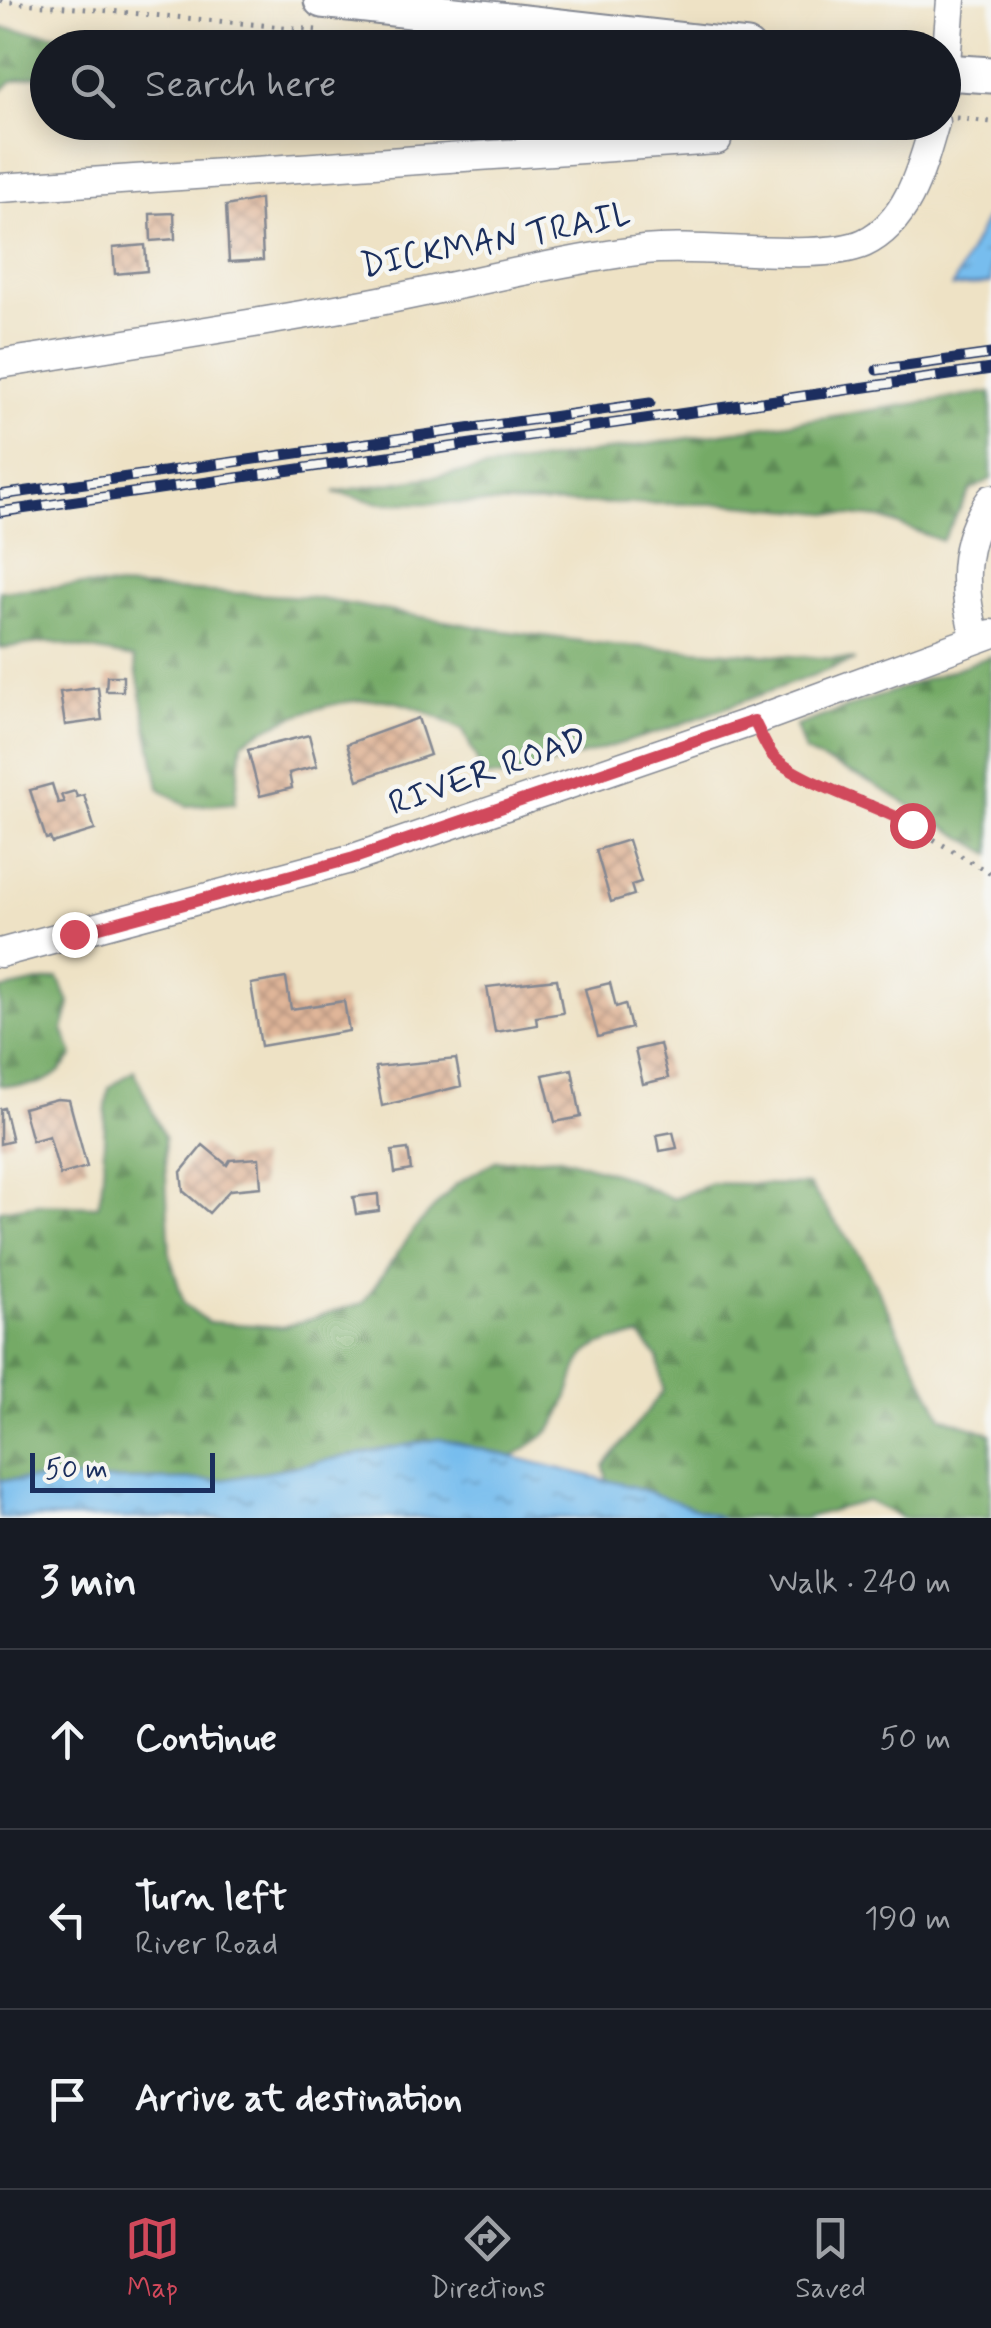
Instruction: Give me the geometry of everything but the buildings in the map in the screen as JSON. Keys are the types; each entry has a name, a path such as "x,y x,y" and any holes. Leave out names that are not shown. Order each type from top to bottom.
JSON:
{"main road":[{"path":"327,16 511,30"},
{"path":"961,77 991,75"}],"street":[{"path":"949,30 951,0"},
{"path":"0,188 716,140"},
{"name":"DICKMAN TRAIL","path":"0,364 353,306 643,250 710,247 836,251 878,235 897,214 917,182 930,140"},
{"path":"984,636 963,586 966,560 982,511 991,498"},
{"name":"RIVER ROAD","path":"0,954 354,858 754,721 984,636"}],"path":[{"path":"0,1 327,16"},
{"path":"961,118 991,122"},
{"path":"754,721 770,754 787,769 878,805 991,874"}],"green space":[{"path":"0,28 30,32 30,77 12,81 0,92"},
{"path":"991,392 991,479 970,491 942,541 881,518 729,504 380,503 334,492"},
{"path":"78,585 309,597 496,630 612,645 855,660 662,731 510,777 484,776 463,730 414,707 383,700 328,706 291,717 242,742 235,803 187,806 159,788 134,658 50,642 0,648 0,591"},
{"path":"991,656 991,854 870,782 805,752 796,726"},
{"path":"58,978 70,1004 63,1030 73,1055 42,1082 0,1085 0,990"},
{"path":"134,1070 164,1137 170,1256 184,1304 208,1322 283,1327 363,1303 413,1231 455,1185 495,1161 560,1157 623,1176 673,1199 711,1183 809,1185 861,1257 942,1417 991,1434 991,1518 902,1518 867,1501 804,1518 722,1518 607,1480 604,1466 663,1391 658,1358 640,1336 598,1346 587,1353 556,1423 513,1457 439,1439 223,1480 0,1480 0,1210 37,1204 98,1206 109,1088"}],"water":[{"path":"991,208 991,283 952,287"},
{"path":"439,1439 634,1487 722,1518 0,1518 0,1480 223,1480"}],"railway":[{"path":"877,370 991,354"},
{"path":"0,512 991,369"},
{"path":"0,495 650,403"}],"route":[{"path":"74,934 354,858 754,721 770,754 787,769 878,805 912,825"}]}
